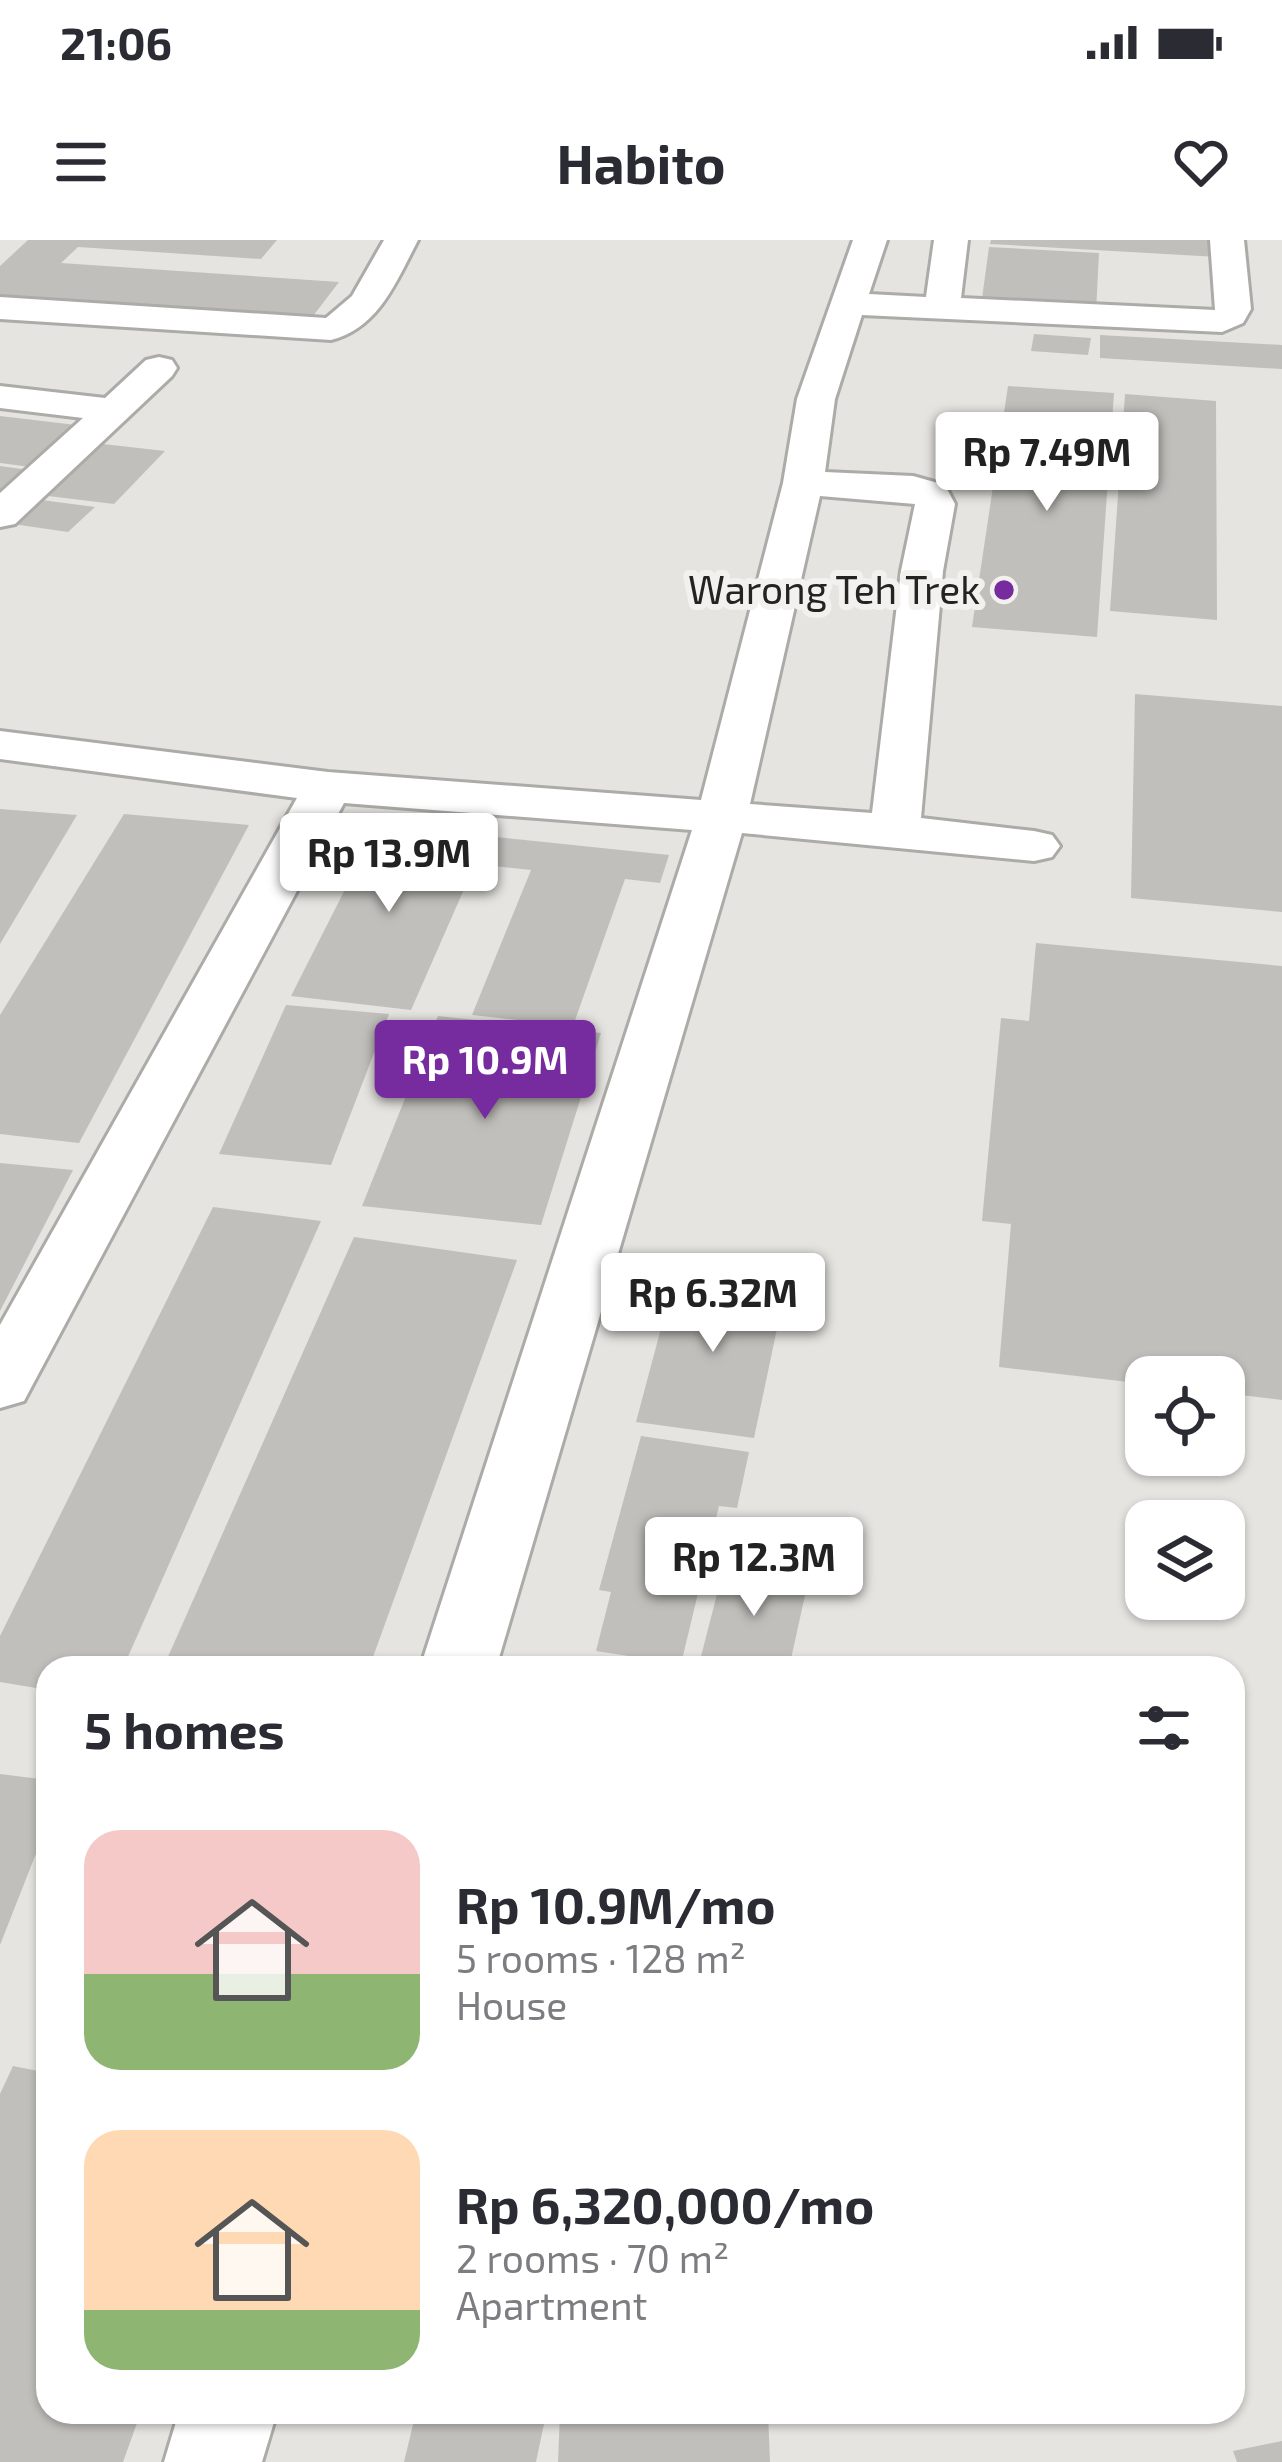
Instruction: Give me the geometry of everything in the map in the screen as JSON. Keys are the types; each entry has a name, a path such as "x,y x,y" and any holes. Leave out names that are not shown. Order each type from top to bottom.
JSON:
{"street":[{"path":"0,308 331,329 344,325 365,303 401,240"},
{"path":"462,1656 722,815 802,483 816,399 870,240"},
{"path":"942,308 951,240"},
{"path":"852,304 1222,321 1233,309 1227,240"},
{"path":"0,515 159,368"},
{"path":"0,397 113,410"},
{"path":"802,483 913,488 931,494 935,504 922,571 895,830"},
{"path":"0,745 328,787 722,815 1034,847"},
{"path":"0,1384 328,787"},
{"path":"213,2462 224,2424"}],"building":[{"path":"28,240 277,240 261,259 78,247 61,263 339,282 310,320 0,298 0,266"},
{"path":"991,240 1217,240 1218,257 990,244"},
{"path":"989,247 1099,253 1096,312 981,306"},
{"path":"1034,334 1091,338 1088,355 1031,351"},
{"path":"1100,335 1282,345 1282,369 1100,358"},
{"path":"1008,386 1114,393 1097,637 972,627"},
{"path":"1125,394 1216,401 1217,620 1110,611"},
{"path":"0,416 76,425 31,467 0,463"},
{"path":"94,443 165,451 114,504 40,495"},
{"path":"0,466 29,470 0,497"},
{"path":"34,499 95,507 68,532 6,523"},
{"path":"1135,694 1282,706 1282,912 1131,898"},
{"path":"0,809 77,815 0,944"},
{"path":"124,814 249,825 79,1143 0,1134 0,1015"},
{"path":"344,822 487,837 411,1010 291,996 364,852 329,849"},
{"path":"496,837 669,855 660,883 625,879 573,1026 472,1015 531,870 484,865"},
{"path":"1036,943 1282,966 1282,1400 1245,1396 1245,1356 1125,1356 1125,1382 999,1367 1011,1224 982,1221 1001,1018 1029,1021"},
{"path":"286,1005 389,1014 331,1165 219,1154"},
{"path":"438,1016 601,1033 541,1225 362,1206"},
{"path":"0,1163 73,1170 0,1311"},
{"path":"213,1207 321,1221 128,1656 36,1656 36,1688 0,1682 0,1636"},
{"path":"354,1237 517,1260 373,1656 168,1656"},
{"path":"676,1272 786,1286 754,1438 636,1422"},
{"path":"641,1436 749,1452 737,1508 719,1506 683,1656 596,1651 611,1592 599,1590"},
{"path":"725,1563 809,1577 792,1656 701,1656"},
{"path":"0,1774 36,1778 36,1854 0,1945"},
{"path":"13,2066 36,2071 36,2424 137,2424 123,2462 0,2462 0,2094"},
{"path":"413,2424 544,2424 536,2462 404,2462"},
{"path":"560,2424 768,2424 770,2462 558,2462"},
{"path":"1282,2441 1282,2462 1237,2462 1233,2451"}],"place":[{"name":"Warong Teh Trek","path":"1004,590"}]}
